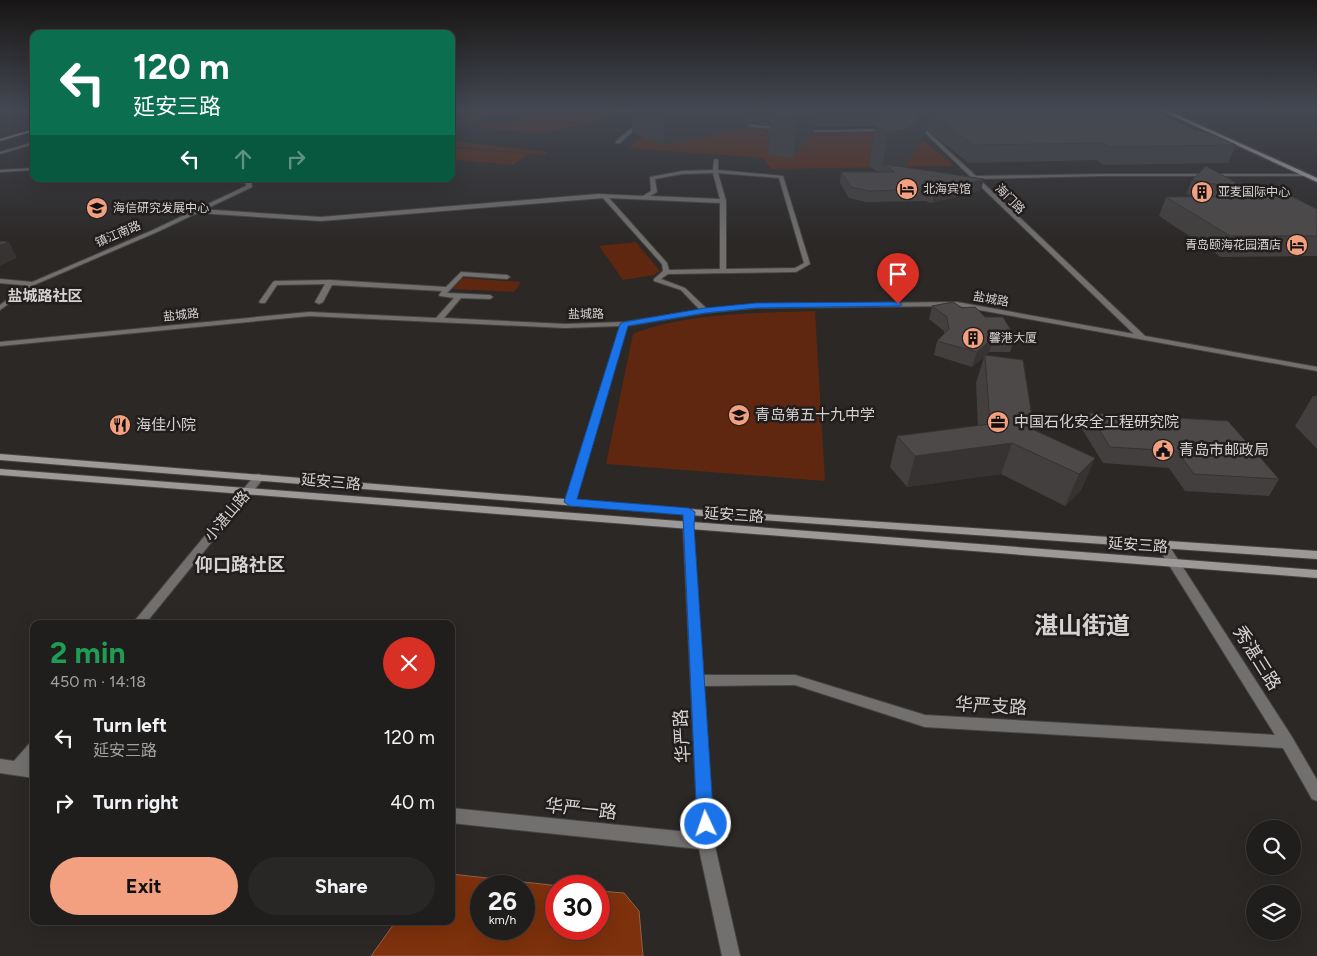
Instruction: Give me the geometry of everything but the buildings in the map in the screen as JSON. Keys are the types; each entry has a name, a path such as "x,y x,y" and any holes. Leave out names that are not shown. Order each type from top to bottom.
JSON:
{"main road":[{"path":"1259,154 1317,180"},
{"path":"1276,154 1309,168"},
{"name":"延安三路","path":"0,457 689,512 1317,555"},
{"name":"延安三路","path":"0,472 1317,574"}],"street":[{"path":"948,154 975,178"},
{"path":"716,160 716,173 723,201 723,271"},
{"path":"0,171 30,170"},
{"path":"644,198 654,192 652,178 668,174 740,173 782,178 807,264 796,270 666,272 656,280 683,289 705,310"},
{"name":"海门路","path":"975,178 1104,175 1306,175"},
{"name":"海门路","path":"975,178 1004,208 1142,337"},
{"name":"镇江南路","path":"0,308 32,284 198,211 248,187 249,182"},
{"path":"198,211 321,219 604,196 723,201"},
{"path":"604,196 665,264 666,272"},
{"path":"490,297 442,295 461,274 508,277"},
{"path":"0,281 32,284"},
{"path":"263,302 275,283 330,282 447,289"},
{"path":"319,302 330,282"},
{"path":"439,319 460,296"},
{"name":"盐城路","path":"0,344 309,314 565,326 624,324 705,310 756,306 957,304 1317,368"},
{"path":"570,502 624,324"},
{"name":"小湛山路","path":"141,620 260,477"},
{"name":"华严路","path":"689,512 688,526 706,842 731,956"},
{"name":"秀湛三路","path":"1162,544 1287,742 1317,794"},
{"name":"华严支路","path":"698,681 795,680 925,721 1287,742"},
{"path":"17,769 30,754"},
{"path":"0,766 30,771"},
{"name":"华严一路","path":"455,815 706,842"}],"shaded area":[{"path":"455,154 529,154 513,165 455,159"},
{"path":"704,154 939,154 954,166 771,169 763,158"},
{"path":"636,242 660,271 654,275 623,280 599,246"},
{"path":"462,278 521,282 514,292 453,289"},
{"name":"青岛第五十九中学","path":"815,311 825,481 606,464 633,334 653,327 698,318 722,315"},
{"path":"455,874 470,876 470,940 535,940 535,883 545,884 545,940 610,940 610,892 624,893 639,911 643,956 371,956 393,925 455,925"}],"place":[{"name":"北海宾馆","path":"907,189"},
{"name":"亚麦国际中心","path":"1202,192"},
{"name":"海信研究发展中心","path":"97,208"},
{"name":"青岛颐海花园酒店","path":"1297,245"},
{"name":"馨港大厦","path":"973,338"},
{"name":"青岛第五十九中学","path":"739,415"},
{"name":"中国石化安全工程研究院","path":"998,422"},
{"name":"海佳小院","path":"120,425"},
{"name":"青岛市邮政局","path":"1163,450"}],"district":[{"name":"盐城路社区","path":"45,296"},
{"name":"仰口路社区","path":"240,565"},
{"name":"湛山街道","path":"1082,625"}],"route":[{"path":"706,824 688,526 689,512 570,502 624,324 705,310 756,306 898,304"}]}
